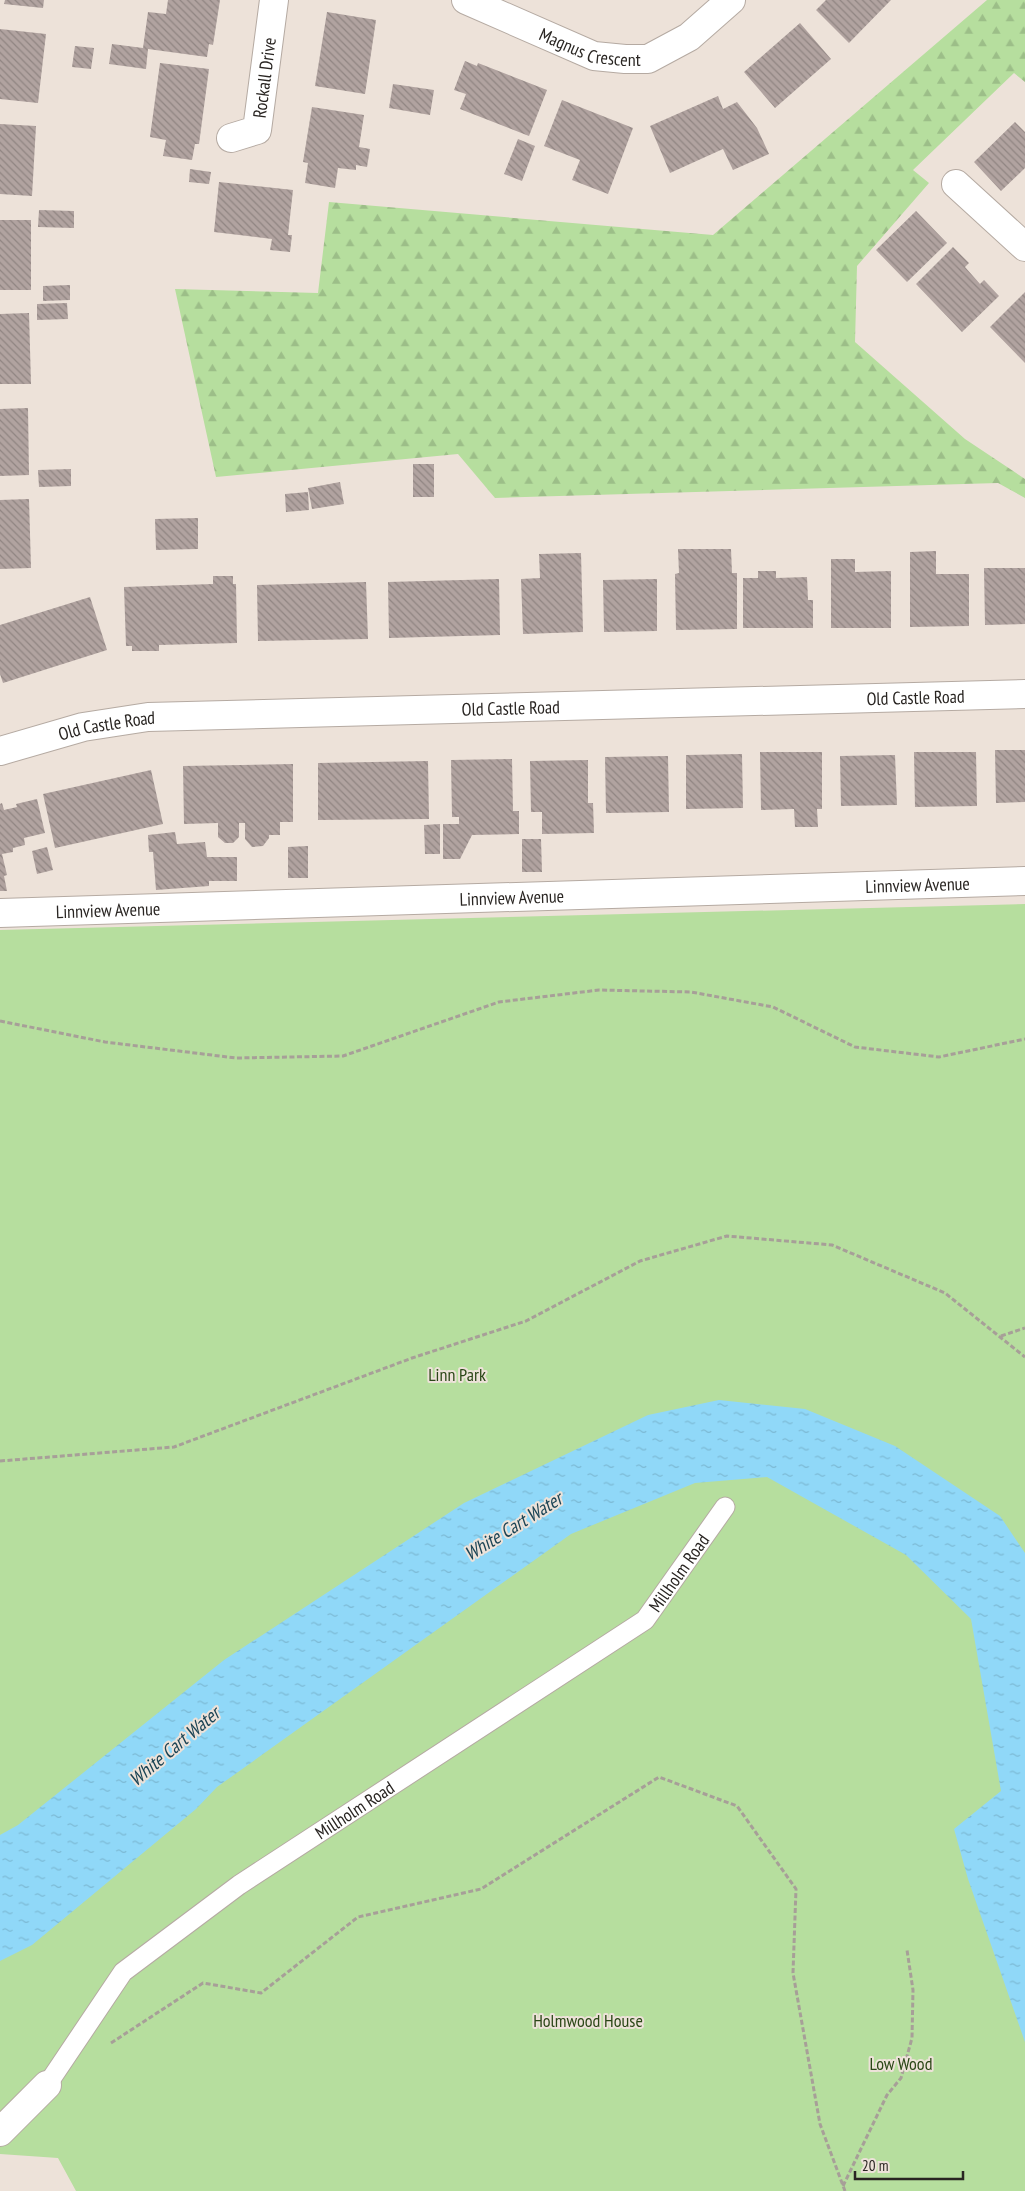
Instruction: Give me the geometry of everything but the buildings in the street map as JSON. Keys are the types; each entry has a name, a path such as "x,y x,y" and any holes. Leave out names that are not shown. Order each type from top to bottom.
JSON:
{"street":[{"name":"Rockall Drive","path":"231,138 257,130 274,0"},
{"name":"Magnus Crescent","path":"466,0 594,56 648,59 689,38 731,0"},
{"path":"956,184 1025,248"},
{"name":"Old Castle Road","path":"0,751 83,727 148,717 1025,694"},
{"name":"Linnview Avenue","path":"0,913 1025,882"},
{"name":"Millholm Road","path":"0,2132 47,2085"}],"lane":[{"name":"Millholm Road","path":"47,2085 123,1972 247,1880 645,1620 725,1507"}],"path":[{"path":"0,1021 104,1042 236,1058 342,1056 499,1002 599,990 691,992 774,1008 855,1047 939,1057 1025,1039"},
{"path":"0,1462 174,1447 412,1358 526,1321 640,1261 727,1236 832,1245 945,1294 1001,1336 1025,1357"},
{"path":"1001,1336 1025,1328"},
{"path":"104,2047 203,1982 261,1993 358,1917 481,1889 659,1777 737,1806 796,1889 793,1973 820,2124 844,2189"},
{"path":"844,2189 887,2095 902,2078 912,2038 913,1990 908,1950"}],"green space":[{"path":"987,0 1025,0 1025,82 1014,73 913,170 929,183 857,266 855,342 965,439 1025,479 1025,498 998,483 495,498 458,454 216,477 175,289 318,293 329,202 713,235"},
{"name":"Linn Park","path":"1025,904 1025,2191 76,2191 58,2158 0,2154 0,930"}],"water":[{"name":"White Cart Water","path":"719,1400 805,1409 895,1446 1000,1516 1025,1553 1025,2042 968,1879 954,1829 1001,1791 971,1619 906,1555 767,1477 695,1483 571,1534 217,1787 196,1809 32,1945 0,1961 0,1835 18,1825 224,1660 464,1503 648,1415"}],"park label":[{"name":"Holmwood House","path":"588,2020"},
{"name":"Low Wood","path":"901,2063"}]}
